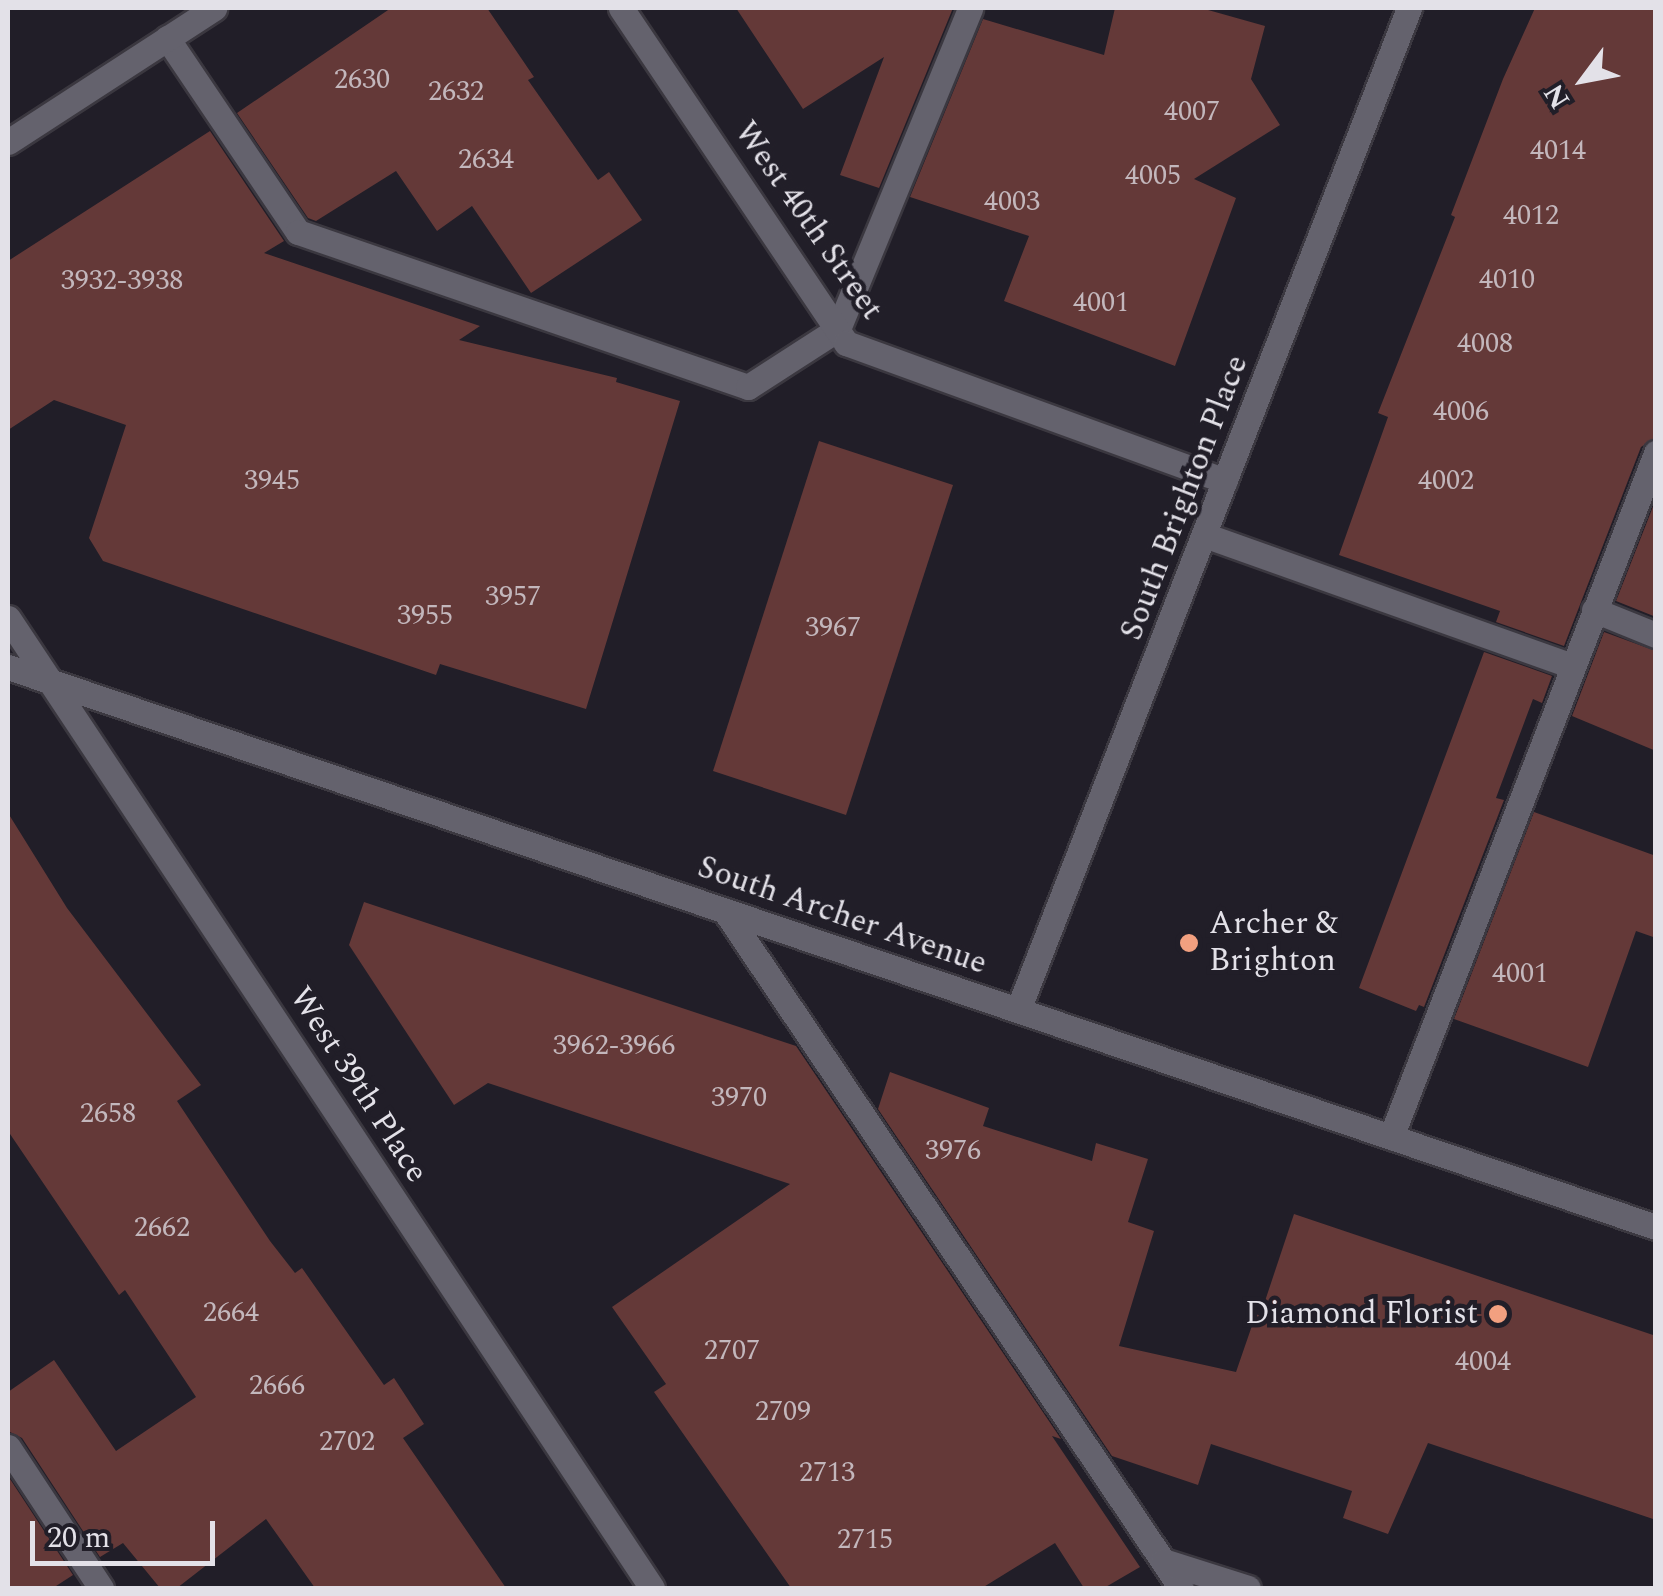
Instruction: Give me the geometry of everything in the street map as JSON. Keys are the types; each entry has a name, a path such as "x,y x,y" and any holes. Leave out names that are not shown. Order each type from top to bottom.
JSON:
{"street":[{"path":"8,142 214,8"},
{"name":"West 40th Street","path":"621,8 846,342 1226,481"},
{"path":"168,38 298,232 748,387 838,329 970,8"},
{"name":"South Brighton Place","path":"1018,1010 1207,536 1410,8"},
{"path":"1391,1137 1656,453"},
{"path":"1207,536 1572,666"},
{"path":"1594,610 1656,634"},
{"name":"West 39th Place","path":"8,618 652,1588"},
{"name":"South Archer Avenue","path":"8,668 1656,1226"},
{"path":"725,911 1182,1588"},
{"path":"8,1447 101,1588"},
{"path":"1163,1561 1248,1588"}],"building":[{"path":"391,8 487,8 534,77 528,80 598,180 609,172 642,220 531,293 472,206 437,231 396,171 316,221 308,218 237,113"},
{"path":"736,8 953,8 879,188 840,175 884,57 803,109"},
{"path":"1115,8 1201,8 1265,26 1251,79 1280,125 1194,179 1236,198 1175,366 1004,301 1029,236 910,197 983,19 1104,55"},
{"path":"1535,8 1656,8 1656,437 1641,447 1564,646 1496,622 1500,611 1339,555 1388,417 1378,413 1455,217 1451,215 1503,79"},
{"path":"210,131 284,241 264,253 480,326 459,340 617,378 616,382 680,401 586,709 440,664 436,675 103,561 89,538 126,425 54,400 8,430 8,261"},
{"path":"819,441 953,485 846,815 713,771"},
{"path":"1656,499 1656,617 1616,601"},
{"path":"1604,632 1656,651 1656,751 1572,716"},
{"path":"1484,652 1552,676 1542,703 1533,699 1496,798 1504,800 1424,1007 1419,1005 1416,1011 1359,988"},
{"path":"1534,812 1656,856 1656,938 1636,931 1588,1067 1454,1019"},
{"path":"8,813 67,908 201,1085 177,1101 270,1241 295,1273 302,1268 384,1385 394,1378 424,1424 403,1438 506,1588 315,1588 266,1519 177,1588 160,1588 123,1543 100,1557 22,1438 8,1431 8,1392 54,1360 116,1451 196,1397 125,1290 119,1295 8,1131"},
{"path":"364,902 796,1046 1061,1439 1052,1436 1140,1567 1104,1588 1084,1588 1055,1543 982,1588 791,1588 654,1392 666,1384 612,1307 790,1184 488,1083 454,1105 349,945"},
{"path":"890,1072 989,1108 983,1126 1092,1161 1096,1143 1148,1159 1128,1222 1154,1231 1119,1346 1236,1372 1256,1314 1260,1316 1294,1214 1656,1336 1656,1520 1428,1443 1388,1534 1343,1518 1352,1491 1211,1444 1198,1485 1112,1456 878,1109"},
{"path":"8,1476 73,1575 53,1588 8,1588"}],"place":[{"name":"Archer & Brighton","path":"1189,943"},
{"name":"Diamond Florist","path":"1498,1314"}]}
